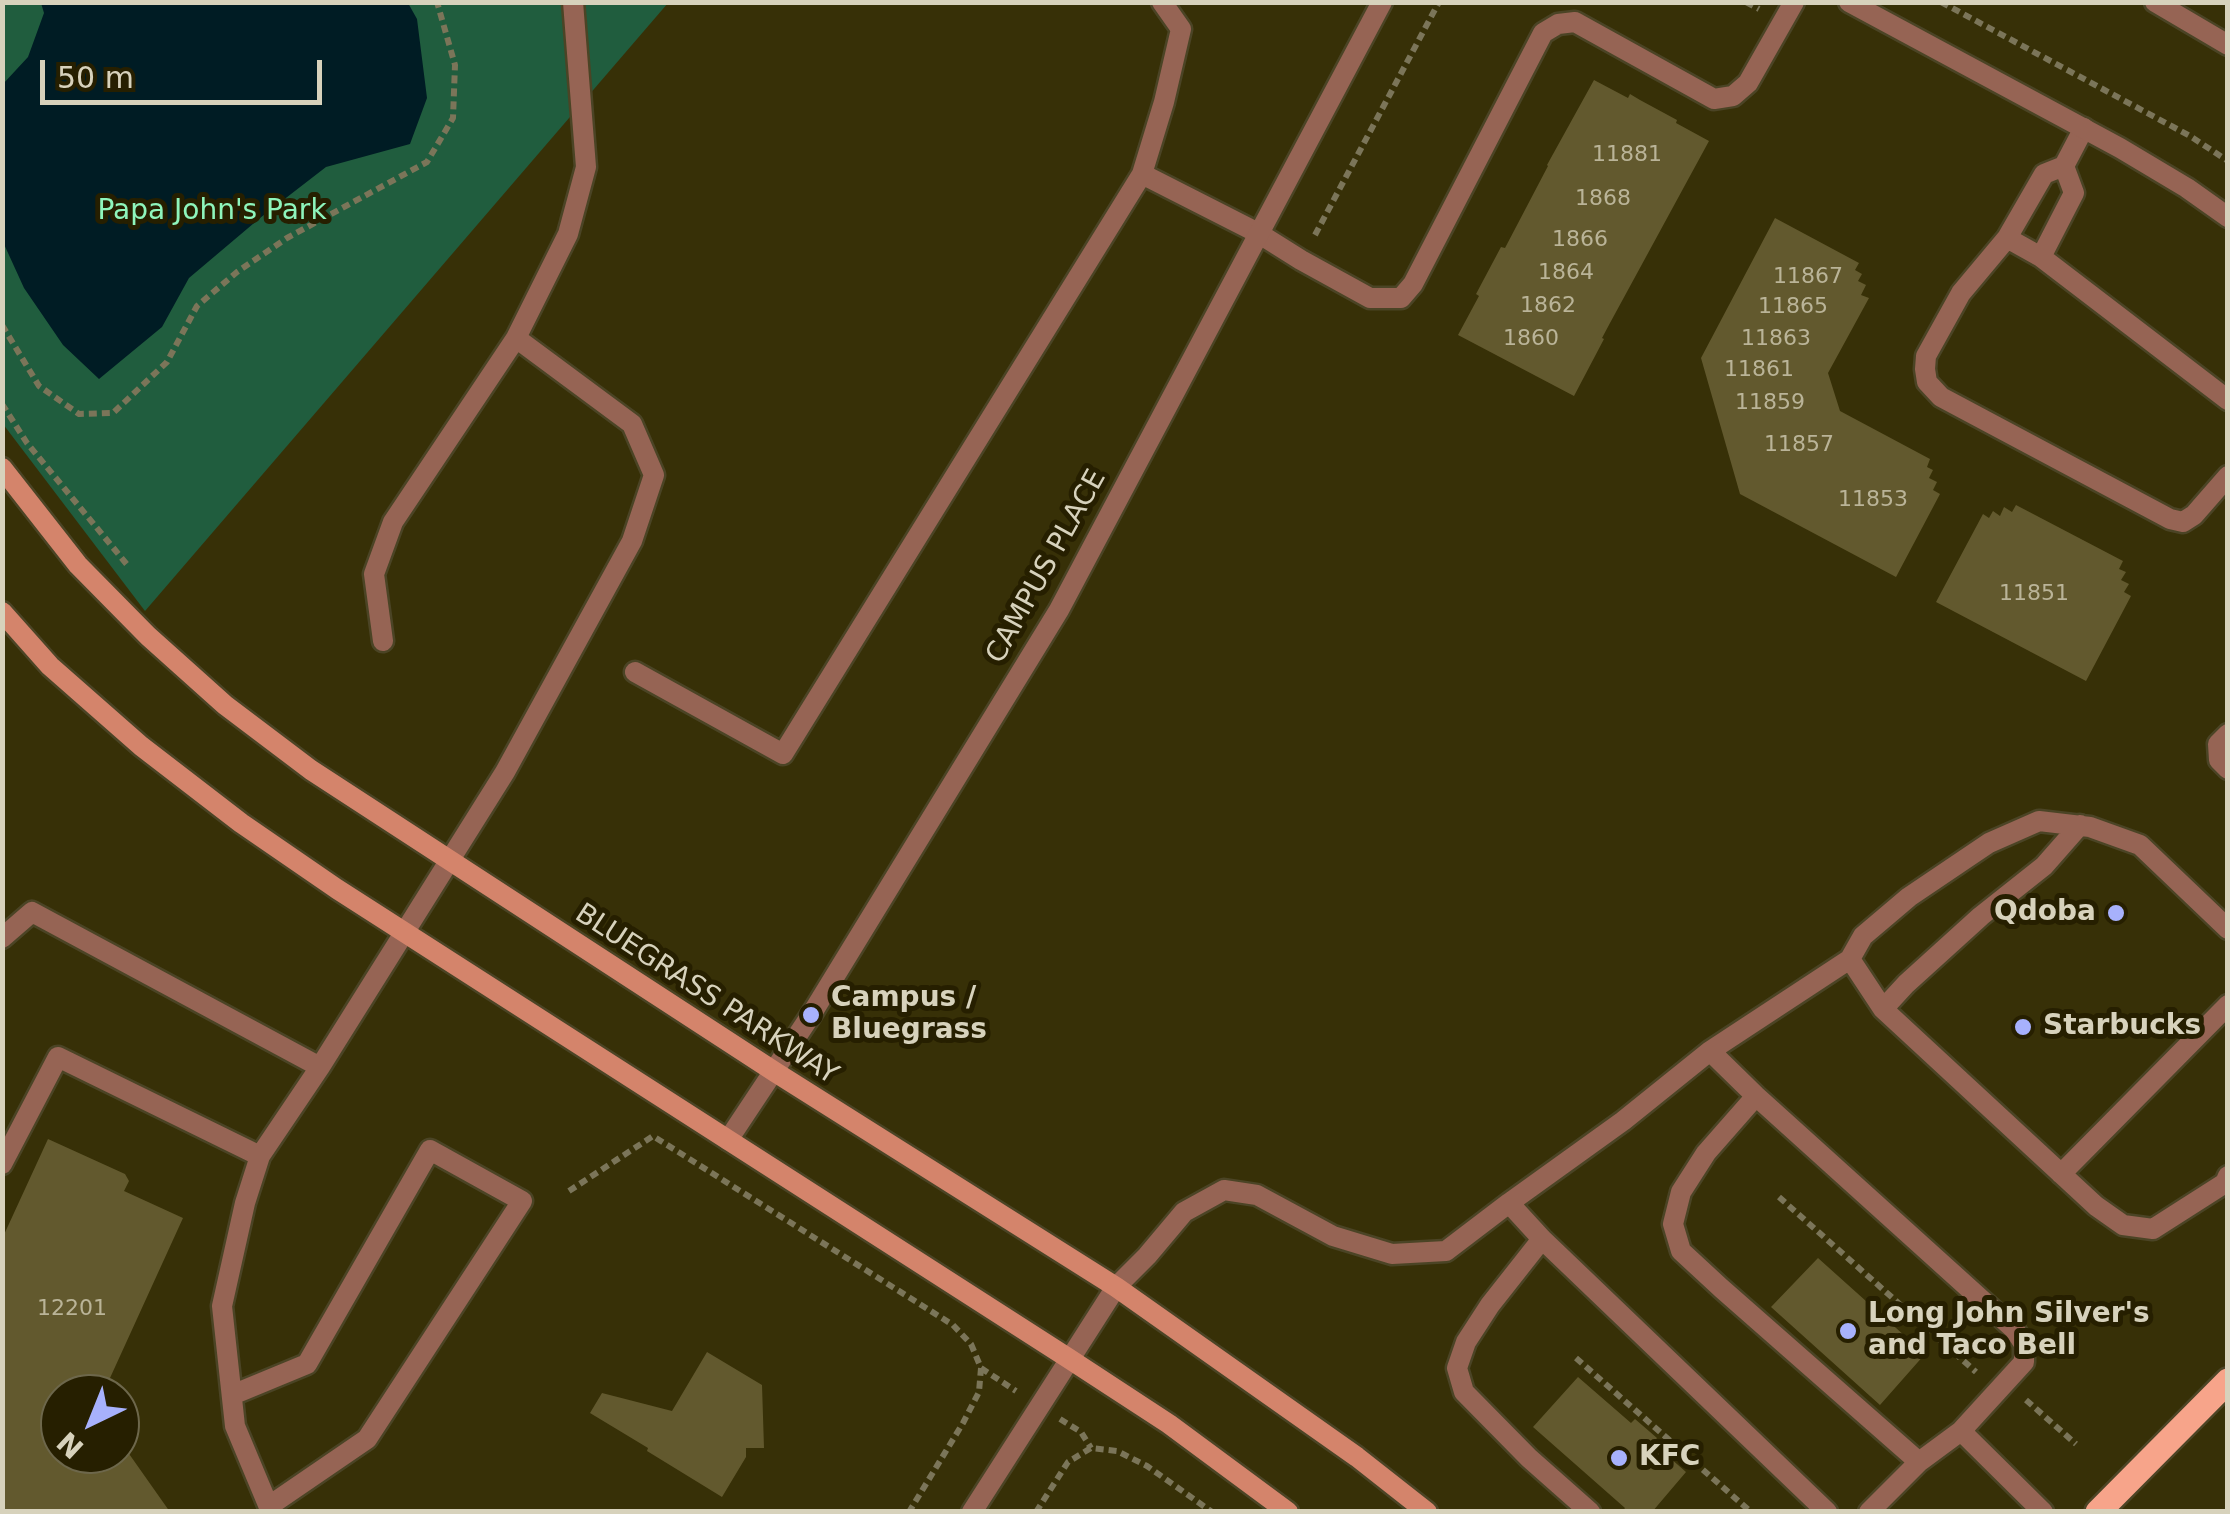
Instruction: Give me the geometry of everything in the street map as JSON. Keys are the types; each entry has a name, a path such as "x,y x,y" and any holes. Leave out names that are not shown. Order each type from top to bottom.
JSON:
{"main road":[{"path":"2098,1512 2228,1381"}],"street":[{"path":"383,641 374,574 394,522 516,338 568,234 586,167 572,2"},
{"path":"634,672 784,754 1142,174 1181,29 1162,2"},
{"name":"CAMPUS PLACE","path":"728,1140 775,1072 1058,610 1382,2"},
{"path":"1142,174 1370,298 1401,298 1413,284 1543,33 1558,24 1575,22 1714,99 1733,96 1748,82 1794,2"},
{"path":"1849,2 2084,128 2187,188 2228,217"},
{"path":"2155,2 2228,45"},
{"path":"2084,128 2064,166 2044,174 2007,238 1961,293 1926,356 1927,382 1941,397 2170,519 2183,522 2194,516 2228,476"},
{"path":"2040,257 2074,193 2064,166"},
{"path":"2007,238 2040,257 2228,400"},
{"path":"232,1395 307,1364 430,1150 522,1202 367,1439 270,1509 235,1426 222,1306 260,1156 505,772 632,541 654,475 632,424 516,338"},
{"name":"BLUEGRASS PARKWAY","path":"2,468 78,564 148,636 226,705 311,770 775,1072 1116,1286 1427,1512"},
{"path":"2,612 50,666 142,746 241,823 1169,1424 1288,1512"},
{"path":"2223,764 2218,744 2228,734"},
{"path":"972,1512 1116,1286 1184,1212 1224,1190 1257,1196 1333,1236 1392,1254 1446,1251 1622,1121 1710,1050 1850,958 1864,936 1908,898 1989,843 2039,821 2090,827 2140,846 2228,928"},
{"path":"1883,1010 1981,916 2044,866 2080,826"},
{"path":"2,938 32,912 320,1067"},
{"path":"1850,958 1883,1010 2096,1206 2123,1225 2152,1229 2227,1182"},
{"path":"2061,1174 2228,1006"},
{"path":"1710,1050 2014,1329 2024,1344 2024,1362 2002,1387 1960,1431 1919,1462 1869,1512"},
{"path":"2,1164 58,1057 260,1156"},
{"path":"1756,1096 1706,1154 1681,1192 1673,1224 1681,1251 1919,1462"},
{"path":"1509,1203 1826,1512"},
{"path":"1542,1239 1490,1305 1466,1342 1456,1368 1464,1392 1590,1512"},
{"path":"1960,1431 2043,1512"}],"path":[{"path":"2,325 40,386 79,414 113,413 167,362 197,306 237,272 287,238 427,162 453,118 455,64 437,2"},
{"path":"1301,260 1439,2"},
{"path":"1940,2 2190,136 2228,162"},
{"path":"2,404 26,443 129,567"},
{"path":"569,1191 652,1136 953,1324 976,1356 980,1368 978,1392 910,1512"},
{"path":"1779,1196 1976,1373 2025,1398 2076,1444"},
{"path":"1576,1358 1751,1512"},
{"path":"1036,1512 1068,1462 1091,1448 1116,1450 1212,1512"}],"shaded area":[{"path":"3,3 2227,3 2227,1511 3,1512"}],"green space":[{"name":"Papa John's Park","path":"3,3 668,3 145,611 3,424"}],"water":[{"path":"41,3 408,3 417,19 427,98 410,144 326,167 189,278 162,327 99,379 63,345 24,288 3,242 3,84 28,57 44,13"}],"building":[{"path":"1594,80 1628,98 1630,94 1709,141 1574,396 1458,335 1501,247 1505,248"},
{"path":"1775,218 1859,263 1855,270 1862,274 1858,281 1866,285 1861,295 1869,298 1828,373 1840,411 1930,459 1927,467 1933,470 1929,478 1937,482 1933,490 1940,494 1896,577 1740,494 1701,358"},
{"path":"2016,505 2123,561 2119,569 2126,572 2121,580 2129,584 2124,592 2131,596 2086,681 1936,602 1983,514 1989,518 1993,511 2000,516 2004,507 2012,512"},
{"path":"48,1139 125,1174 129,1181 124,1191 183,1218 112,1374 40,1374 40,1474 140,1474 140,1469 170,1512 2,1512 2,1239"},
{"name":"Long John Silver's and Taco Bell","path":"1818,1258 1925,1354 1880,1405 1771,1307"},
{"path":"707,1352 762,1385 764,1448 746,1448 746,1457 722,1497 590,1413 602,1393 672,1411"},
{"name":"KFC","path":"1578,1377 1631,1423 1635,1419 1657,1438 1653,1443 1686,1472 1652,1512 1622,1512 1625,1508 1533,1427"}],"place":[{"name":"Qdoba","path":"2116,913"},
{"name":"Campus / Bluegrass","path":"811,1015"},
{"name":"Starbucks","path":"2023,1027"},
{"name":"Long John Silver's and Taco Bell","path":"1848,1331"},
{"name":"KFC","path":"1619,1458"}]}
